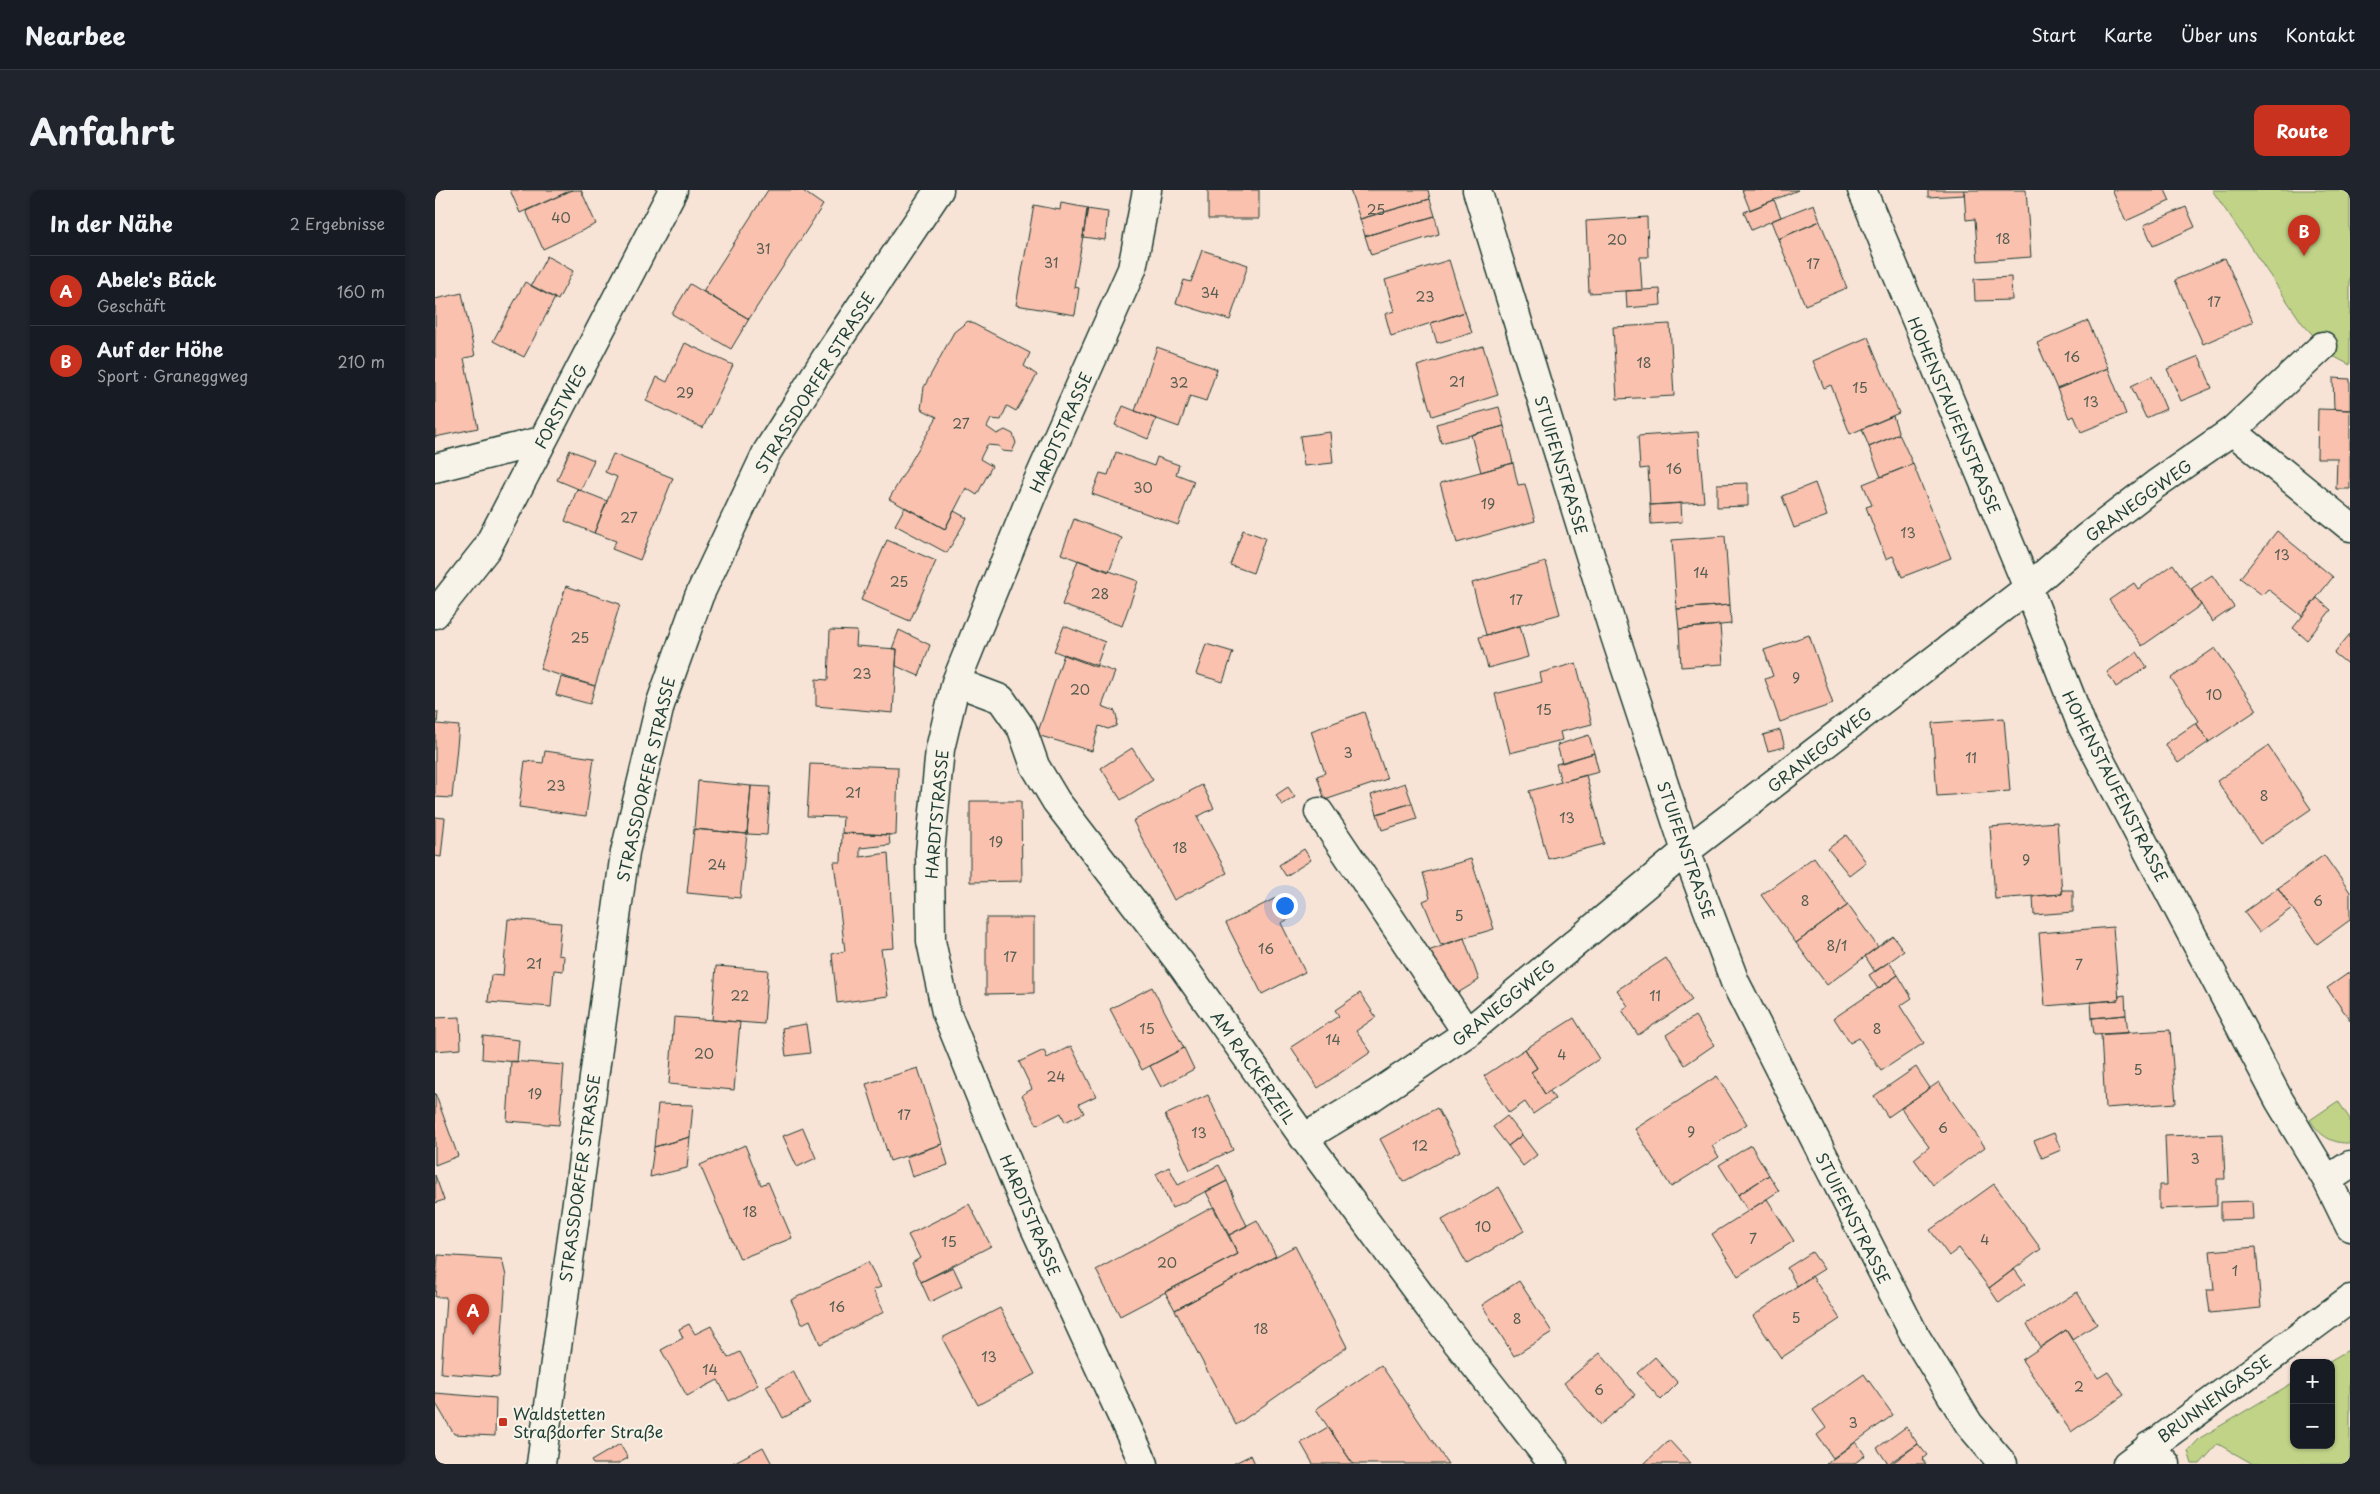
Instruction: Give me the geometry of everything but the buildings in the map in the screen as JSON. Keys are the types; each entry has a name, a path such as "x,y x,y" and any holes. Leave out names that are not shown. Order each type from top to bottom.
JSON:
{"street":[{"name":"FORSTWEG","path":"435,614 487,548 673,190"},
{"name":"STRASSDORFER STRASSE","path":"541,1464 625,852 660,706 699,596 767,452 826,358 939,190"},
{"name":"HARDTSTRASSE","path":"1143,1464 1029,1216 946,1012 931,941 930,853 940,749 956,682 1033,492 1132,269 1147,190"},
{"name":"STUIFENSTRASSE","path":"1477,190 1612,626 1686,851 1735,982 1914,1334 1969,1424 2003,1464"},
{"name":"HOHENSTAUFENSTRASSE","path":"1862,190 2028,588 2082,726 2279,1100 2327,1180 2350,1227"},
{"name":"GRANEGGWEG","path":"1304,1138 1467,1033 1686,851 2028,588 2110,519 2232,431 2323,346"},
{"path":"2232,431 2350,527"},
{"path":"435,468 541,441"},
{"name":"AM RACKERZEIL","path":"956,682 1001,699 1022,729 1035,766 1056,802 1181,964 1304,1138 1429,1307 1553,1464"},
{"path":"1319,812 1467,1033"},
{"path":"2327,1180 2350,1165"},
{"name":"BRUNNENGASSE","path":"2127,1464 2158,1455 2350,1299"}],"green space":[{"path":"2212,190 2350,190 2350,365 2331,355 2302,323"},
{"path":"2338,1101 2350,1119 2350,1143 2337,1142 2327,1138 2310,1120"},
{"path":"2350,1349 2350,1464 2253,1464 2218,1444 2200,1464 2192,1464 2188,1451 2200,1438 2290,1384 2290,1449 2335,1449 2335,1359 2333,1359"}],"place":[{"name":"Auf der Höhe","path":"2304,256"},
{"name":"Abele's Bäck","path":"473,1335"},
{"name":"Waldstetten Straßdorfer Straße","path":"503,1422"}]}
